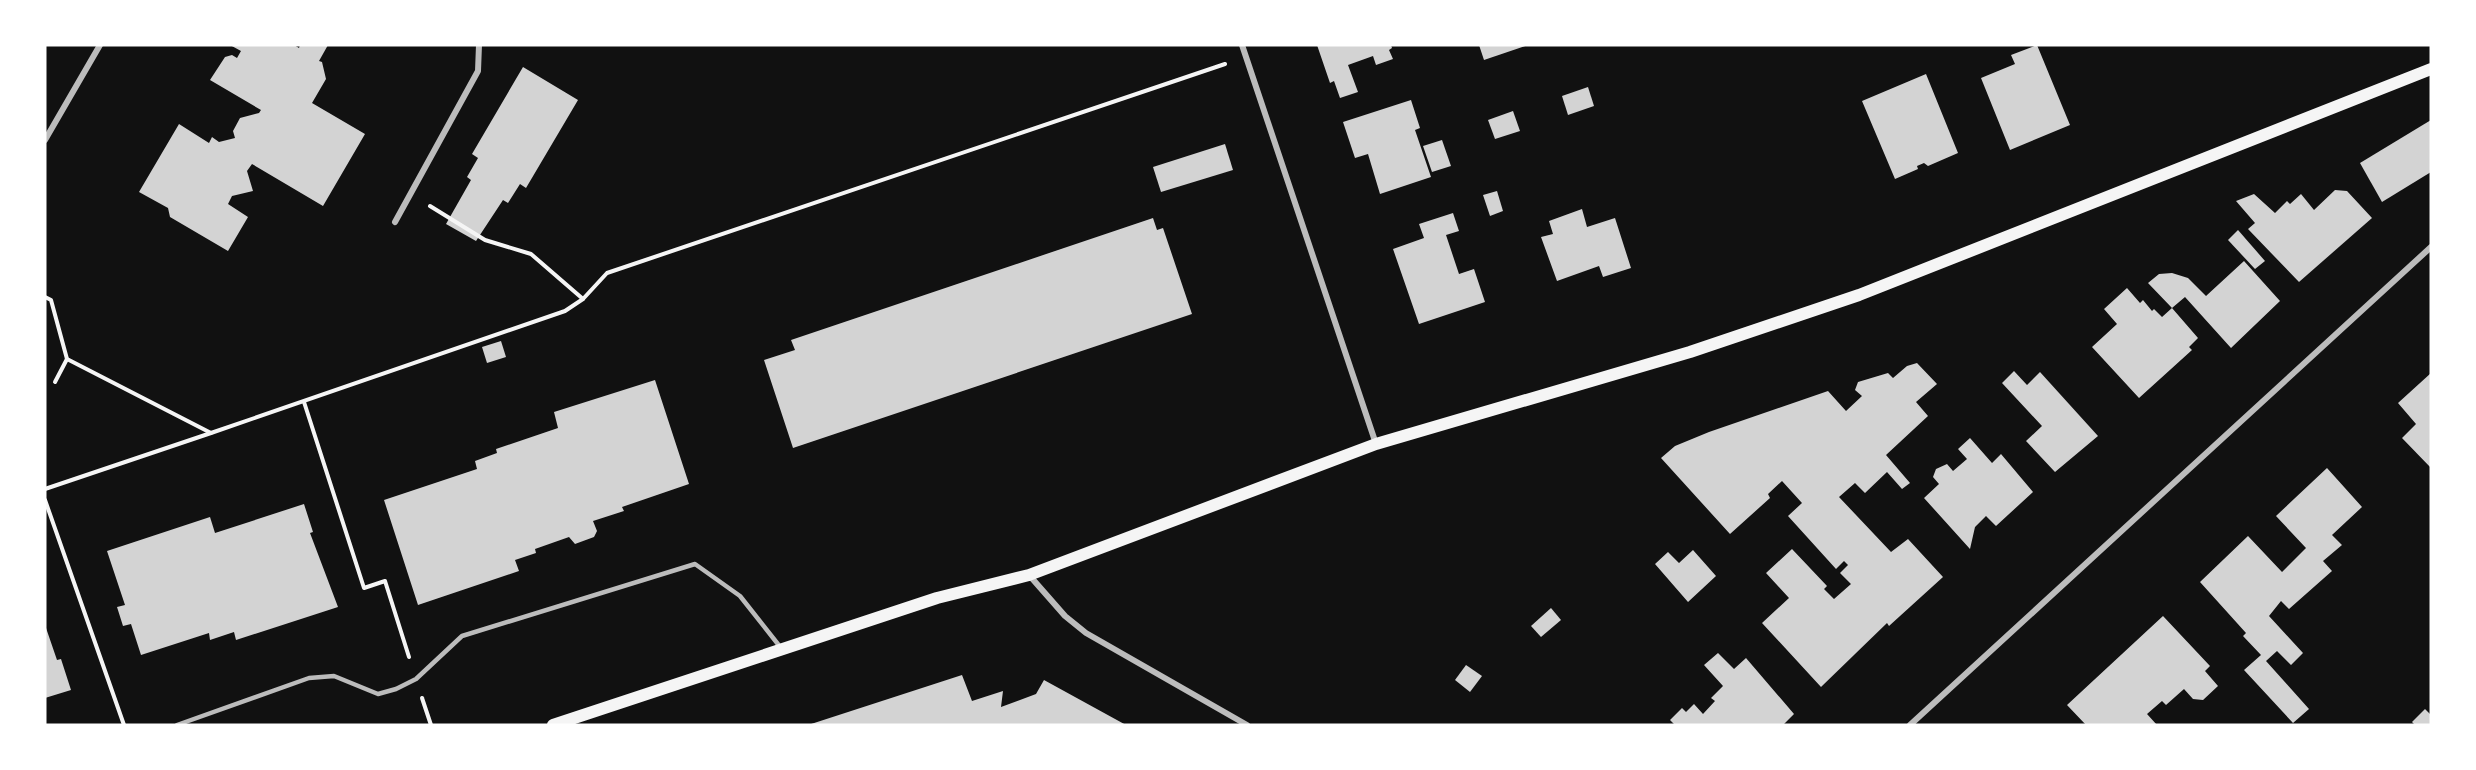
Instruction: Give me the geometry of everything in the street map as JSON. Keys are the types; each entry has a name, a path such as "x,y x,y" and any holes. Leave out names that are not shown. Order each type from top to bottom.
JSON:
{"main road":[{"path":"553,725 937,598 1029,575 1376,444 1690,352 1859,295 2431,69"}],"street":[{"path":"45,140 100,45"},
{"path":"395,222 478,71 478,45"},
{"path":"1242,45 1376,444"},
{"path":"1910,725 2431,247"},
{"path":"1029,575 1065,616 1086,633 1247,725"}],"lane":[{"path":"177,725 309,678 334,676 378,694 416,679 462,636 695,564 740,596 783,650"}],"path":[{"path":"45,489 565,311 583,299 607,273 1246,57"},
{"path":"411,194 485,240 531,254 583,299"},
{"path":"45,297 51,300 67,359 56,382"},
{"path":"67,359 211,433"},
{"path":"304,402 364,588 385,581 431,725"},
{"path":"45,500 124,725"}],"building":[{"path":"230,45 294,45 299,48 300,45 328,45 319,61 322,62 326,79 312,103 365,134 323,206 252,164 247,171 253,191 232,196 228,204 248,217 228,251 170,217 168,208 139,192 179,124 209,143 212,137 219,142 235,138 233,131 240,118 259,113 261,110 210,80 225,57 232,55 237,58 241,51"},
{"path":"1317,45 1391,45 1392,48 1389,50 1393,59 1376,65 1373,56 1348,65 1358,92 1340,98 1334,81 1330,83"},
{"path":"1479,45 1528,45 1484,60"},
{"path":"2037,45 2070,125 2010,150 1981,78 2015,64 2011,55"},
{"path":"523,67 578,100 526,188 520,184 508,203 503,200 476,241 446,224 471,180 467,177 478,158 472,154"},
{"path":"1926,74 1958,153 1928,166 1924,163 1917,166 1918,169 1895,179 1862,101"},
{"path":"1588,87 1594,106 1568,115 1562,96"},
{"path":"1411,100 1420,128 1415,130 1431,177 1380,194 1368,154 1355,158 1343,122"},
{"path":"1513,111 1520,131 1495,139 1488,120"},
{"path":"2431,120 2431,172 2382,202 2360,163"},
{"path":"1442,140 1451,166 1432,172 1423,146"},
{"path":"1225,144 1233,170 1161,192 1153,167"},
{"path":"2335,190 2347,191 2372,218 2299,282 2248,229 2255,223 2236,201 2254,194 2275,213 2287,201 2290,204 2301,194 2314,210"},
{"path":"1497,191 1503,211 1490,216 1483,195"},
{"path":"1582,209 1587,227 1615,218 1631,268 1603,277 1599,266 1557,281 1541,237 1553,234 1549,221"},
{"path":"1453,213 1459,231 1446,235 1459,274 1474,269 1485,302 1419,324 1393,249 1424,238 1419,224"},
{"path":"1153,218 1157,230 1163,228 1192,314 793,448 764,360 795,350 791,340"},
{"path":"2238,230 2265,261 2255,269 2228,240"},
{"path":"2244,261 2280,301 2231,348 2185,297 2172,308 2148,283 2159,274 2172,273 2188,278 2206,296"},
{"path":"2127,288 2140,303 2143,300 2152,311 2154,309 2162,317 2172,308 2198,338 2189,347 2192,350 2139,398 2092,347 2117,324 2104,309"},
{"path":"501,341 506,357 487,363 482,347"},
{"path":"1917,363 1937,384 1916,402 1928,416 1886,455 1910,483 1902,489 1887,472 1865,493 1855,483 1839,497 1891,552 1908,539 1943,577 1889,626 1887,623 1821,687 1762,623 1789,598 1766,573 1792,549 1827,586 1824,589 1834,599 1851,584 1840,573 1848,565 1844,561 1836,569 1788,516 1802,503 1782,481 1768,494 1770,498 1730,534 1661,458 1675,446 1709,432 1828,391 1846,411 1862,396 1855,390 1858,382 1888,373 1893,378 1907,366"},
{"path":"2014,371 2027,385 2040,372 2098,436 2055,472 2026,441 2042,426 2002,383"},
{"path":"2431,373 2431,468 2402,438 2416,424 2398,403"},
{"path":"655,380 689,484 622,507 624,511 593,521 597,531 594,537 575,544 569,537 535,549 536,553 515,560 519,571 418,605 384,500 477,469 475,461 497,453 496,449 558,428 554,412"},
{"path":"1970,438 1992,463 2001,454 2033,492 1996,526 1986,516 1975,527 1970,549 1924,498 1939,484 1933,477 1936,469 1947,464 1953,471 1967,459 1958,449"},
{"path":"2327,468 2362,507 2332,535 2342,545 2323,561 2332,571 2289,609 2281,601 2269,616 2303,653 2291,665 2277,651 2266,661 2309,709 2293,723 2244,670 2261,655 2243,636 2246,633 2200,582 2248,536 2282,572 2306,548 2276,516"},
{"path":"304,504 313,532 310,533 338,607 236,640 234,632 210,640 209,633 141,655 131,624 123,626 117,607 125,605 107,551 210,517 215,533"},
{"path":"1693,550 1716,576 1688,602 1655,564 1668,552 1679,563"},
{"path":"1551,608 1561,620 1541,637 1531,626"},
{"path":"2163,616 2210,666 2205,671 2218,686 2203,700 2193,699 2184,689 2166,705 2162,701 2147,714 2157,725 2086,725 2067,705"},
{"path":"45,625 57,660 61,659 71,690 45,698"},
{"path":"1718,653 1734,669 1746,658 1794,714 1783,725 1675,725 1670,720 1682,708 1686,712 1694,704 1703,714 1715,701 1711,698 1723,686 1704,665"},
{"path":"1466,665 1482,676 1470,692 1455,680"},
{"path":"962,675 972,701 1003,691 1001,707 1036,694 1044,680 1126,725 808,725"},
{"path":"2425,709 2431,715 2431,725 2415,725 2412,722"}]}
